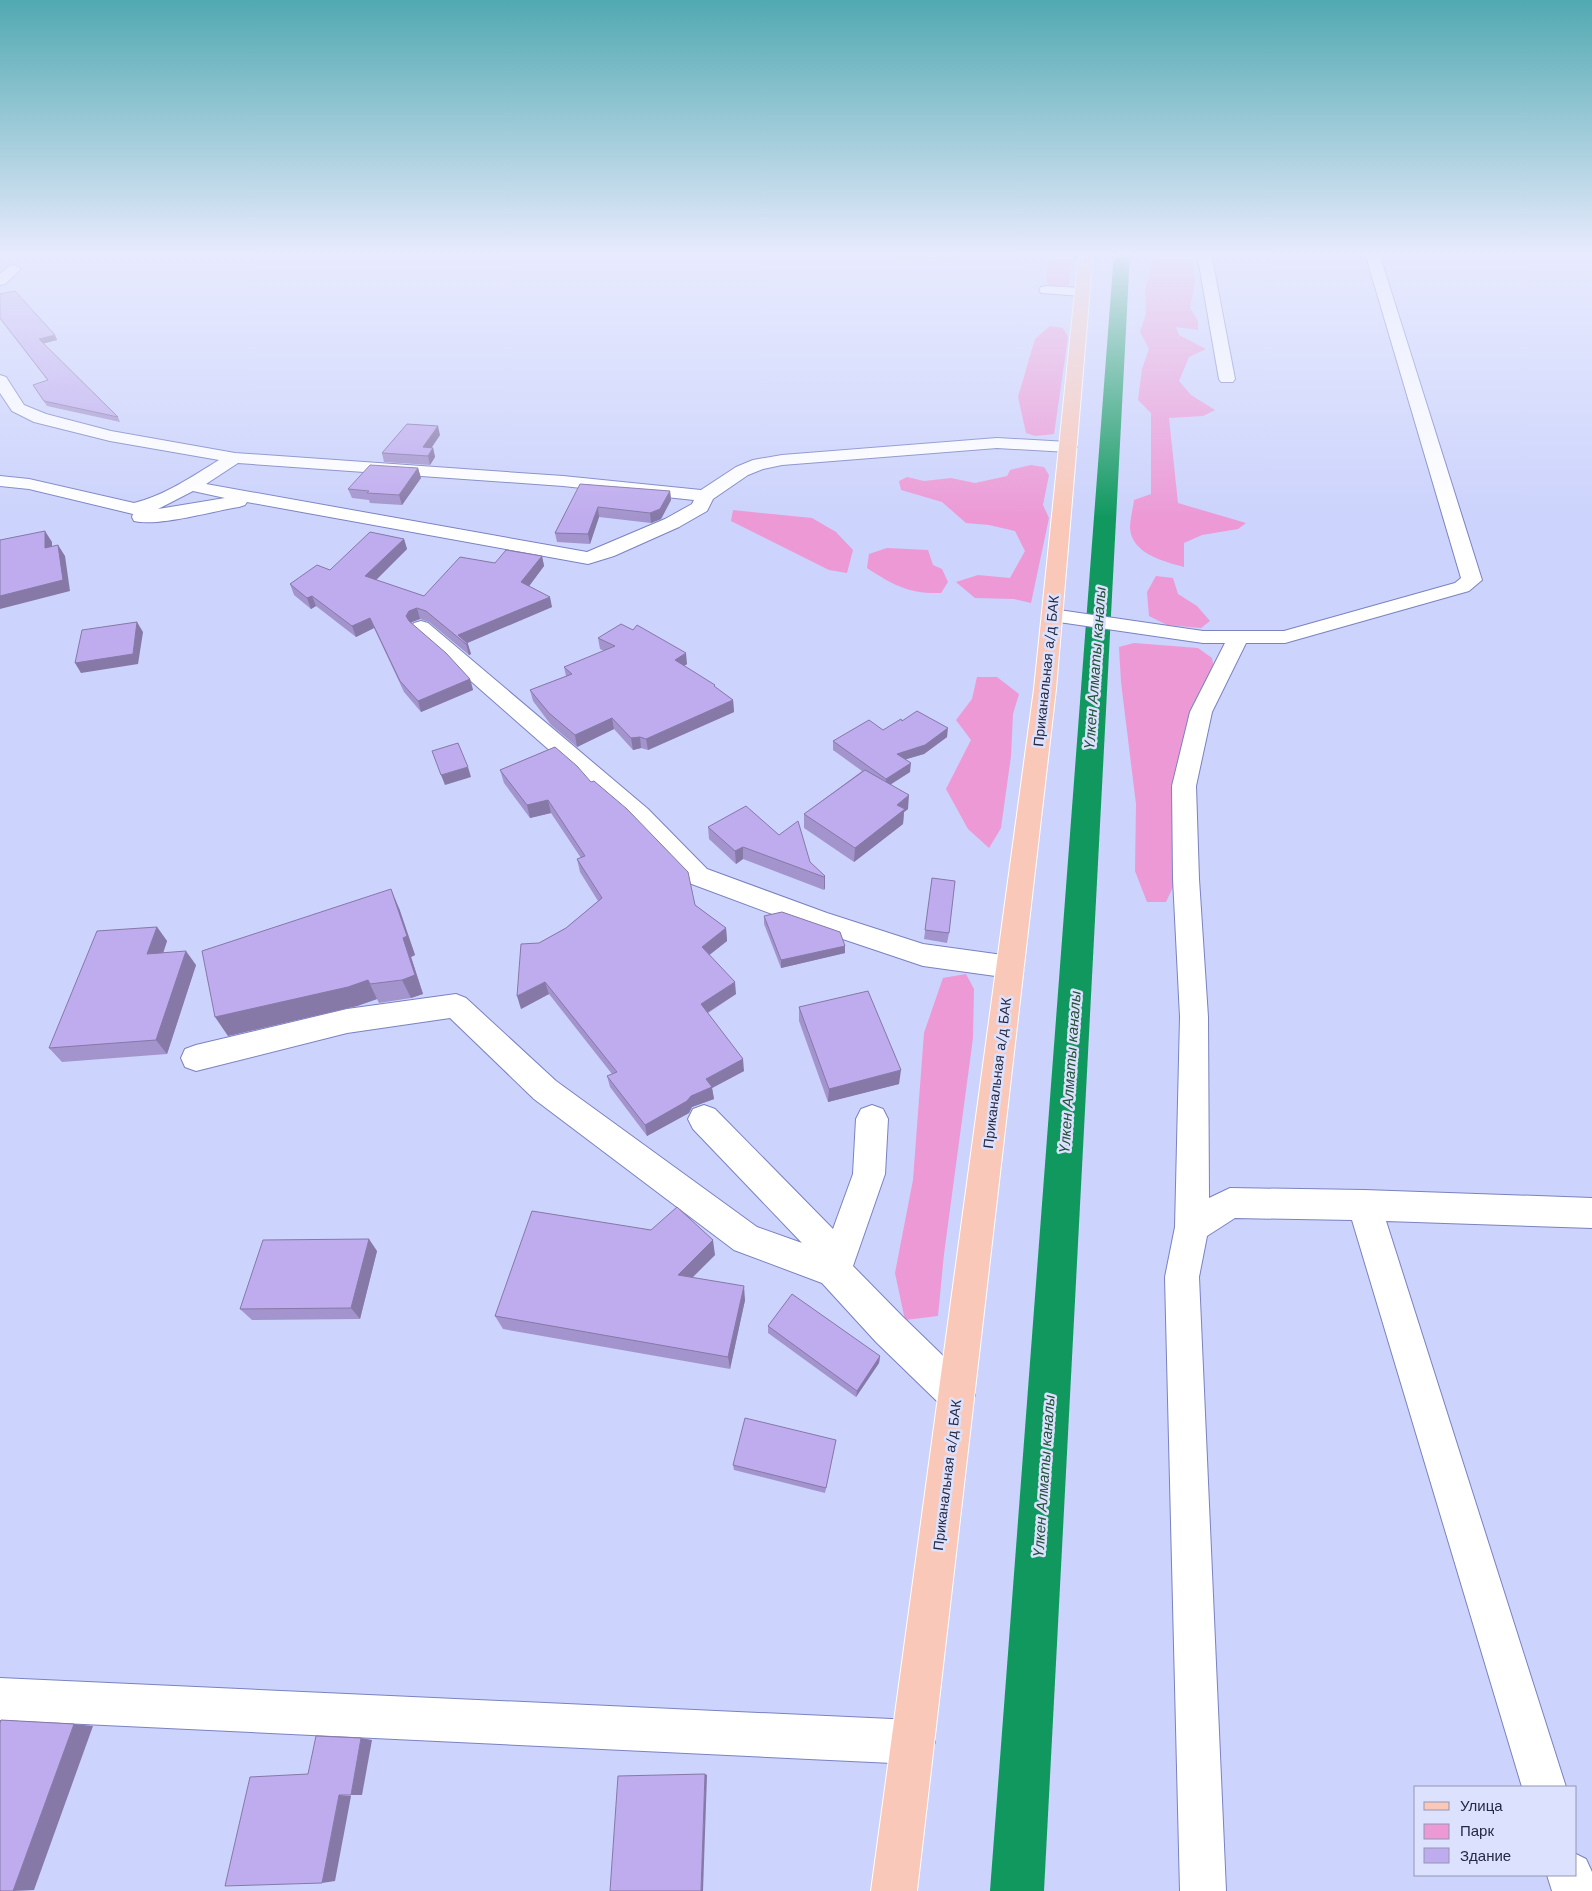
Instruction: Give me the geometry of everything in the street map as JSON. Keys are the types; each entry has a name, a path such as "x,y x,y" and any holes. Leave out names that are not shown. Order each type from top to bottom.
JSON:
{"main road":[{"name":"Приканальная а/д БАК","path":"894,1891 1044,699 1078,341"}],"street":[{"path":"1220,341 1227,379"},
{"path":"1053,615 1204,637 1285,637 1332,622 1462,587 1472,580 1399,341"},
{"path":"0,380 18,408 40,418 110,436 234,458 563,481 705,496"},
{"path":"196,482 200,488 588,558 607,552 672,523 700,507 705,496 742,471 759,464 782,460 997,443 1068,447"},
{"path":"0,481 29,484 134,509 151,506 196,482 234,458"},
{"path":"132,518 169,514 255,498"},
{"path":"421,627 639,815 698,876 817,920 923,955 1010,967"},
{"path":"1203,1891 1182,1277 1192,1227 1194,1017 1186,879 1184,786 1201,712 1239,636"},
{"path":"196,1058 347,1021 456,1006 546,1090 746,1239 834,1271"},
{"path":"704,1119 820,1238 834,1271 889,1329 957,1395"},
{"path":"834,1271 869,1174 872,1119"},
{"path":"1192,1227 1230,1203 1364,1205 1592,1213"},
{"path":"1364,1205 1544,1786"},
{"path":"0,1699 913,1742"},
{"path":"1570,1876 1576,1891"}],"green space":[{"path":"1034,341 1067,341 1054,434 1035,436 1026,433 1018,397"},
{"path":"1145,341 1191,341 1206,349 1189,357 1179,381 1191,395 1215,410 1203,416 1169,418 1178,503 1246,523 1238,529 1202,535 1184,543 1184,567 1158,559 1142,550 1132,537 1130,528 1134,500 1151,494 1151,413 1138,400 1142,369 1149,349"},
{"path":"1031,465 1044,467 1049,475 1043,505 1049,518 1031,603 1014,599 975,598 956,582 978,575 1010,578 1025,551 1015,531 989,525 966,523 942,502 901,490 899,481 907,477 924,481 951,478 975,483 1007,476 1010,470"},
{"path":"733,510 812,518 836,532 853,550 847,573 829,570 731,521"},
{"path":"887,548 928,550 933,565 942,569 948,582 941,593 910,590 885,579 867,568 869,554"},
{"path":"1156,576 1173,578 1178,594 1197,606 1210,621 1201,628 1167,625 1149,616 1147,592"},
{"path":"1134,643 1198,648 1212,658 1215,672 1182,868 1166,902 1147,902 1135,871 1136,804 1121,682 1119,647"},
{"path":"977,677 997,677 1019,694 1013,714 1011,756 1001,828 989,848 968,829 946,789 971,740 956,720 972,699"},
{"path":"966,974 974,989 973,1038 944,1254 938,1316 905,1320 895,1273 913,1180 924,1033 943,978"}],"building":[{"path":"18,341 41,341 118,417 44,401 33,385 48,380"},
{"path":"407,424 438,426 423,447 433,448 428,456 382,453"},
{"path":"370,465 418,468 399,495 367,493 369,491 348,489"},
{"path":"580,484 670,491 660,509 650,513 598,507 588,534 555,533"},
{"path":"45,531 45,548 58,545 63,580 0,596 0,540"},
{"path":"370,532 404,539 365,576 424,596 460,557 495,563 506,550 542,556 521,582 550,597 458,635 468,644 426,611 417,608 409,611 406,616 409,621 446,653 470,679 418,701 400,681 370,618 352,626 312,596 307,598 290,584 317,565 330,570"},
{"path":"137,622 133,654 75,663 82,630"},
{"path":"621,624 633,630 637,625 686,653 675,660 715,685 733,700 646,739 640,737 631,738 612,718 575,735 549,713 530,690 572,674 564,667 615,646 598,638"},
{"path":"917,711 948,728 925,745 897,754 911,763 886,779 833,741 869,720 883,730"},
{"path":"458,743 468,767 441,775 432,751"},
{"path":"555,747 577,766 591,782 594,781 627,809 688,872 695,905 726,928 702,947 735,982 701,1004 743,1059 706,1079 712,1087 691,1096 687,1101 645,1125 607,1076 617,1072 545,982 517,996 521,944 539,943 566,928 602,898 577,859 585,856 548,800 527,805 500,770"},
{"path":"865,770 909,795 897,805 905,809 855,848 804,814"},
{"path":"746,806 779,835 798,821 810,862 825,876 743,847 735,851 708,827"},
{"path":"932,878 955,881 949,933 925,930"},
{"path":"391,889 407,936 403,938 415,975 402,980 370,984 368,980 348,987 215,1017 202,951"},
{"path":"782,912 840,932 845,946 781,960 764,916"},
{"path":"157,927 147,954 186,951 156,1040 49,1048 97,931"},
{"path":"868,991 901,1070 829,1089 799,1007"},
{"path":"677,1207 713,1240 678,1275 744,1286 728,1357 495,1316 532,1211 651,1230"},
{"path":"369,1239 351,1308 240,1309 263,1240"},
{"path":"792,1294 880,1356 857,1391 768,1326"},
{"path":"745,1418 836,1440 826,1488 733,1465"},
{"path":"1,1720 74,1724 13,1891 0,1891"},
{"path":"316,1736 361,1738 351,1795 339,1795 322,1883 225,1886 250,1777 308,1774"},
{"path":"705,1774 701,1891 610,1891 618,1776"}],"waterway":[{"name":"Үлкен Алматы каналы","path":"1017,1891 1116,341"}]}
